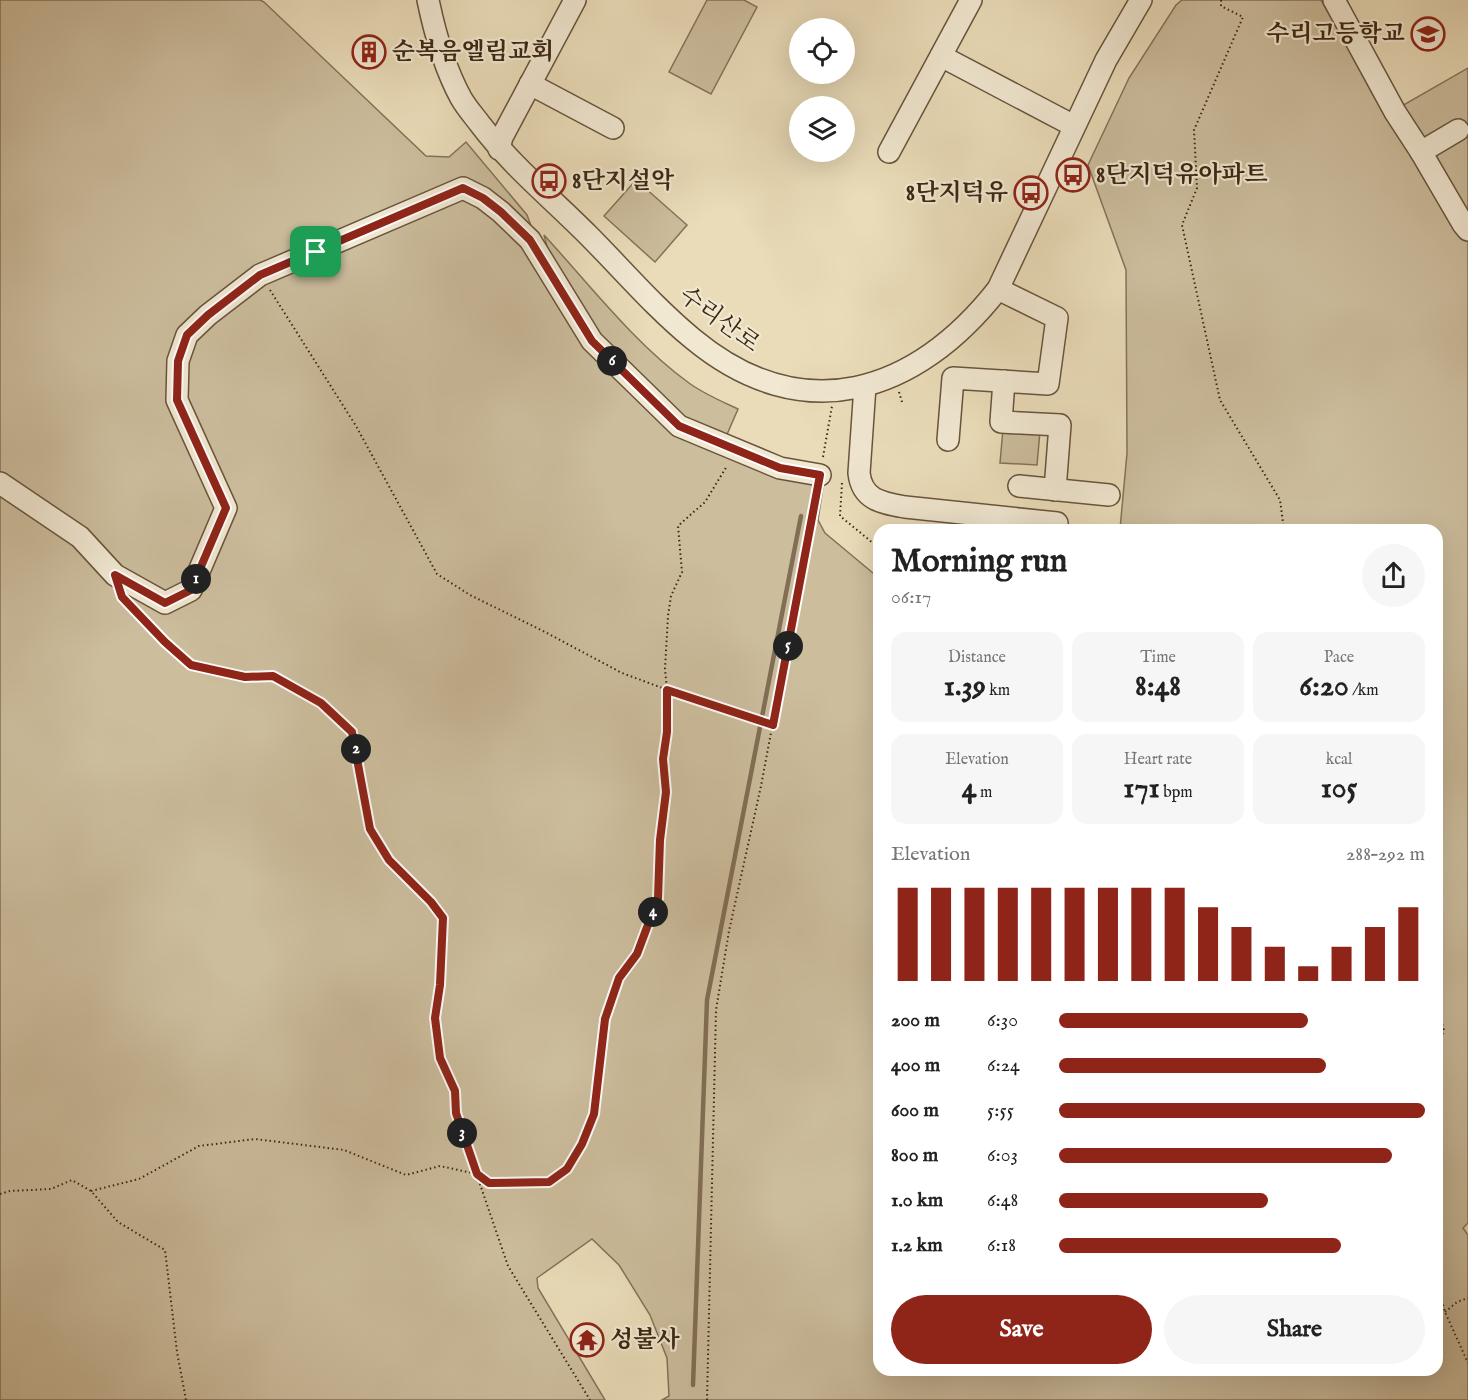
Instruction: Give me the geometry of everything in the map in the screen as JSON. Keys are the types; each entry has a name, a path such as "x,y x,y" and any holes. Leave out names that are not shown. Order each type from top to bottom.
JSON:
{"street":[{"name":"수리산로","path":"428,0 443,60 462,100 499,149 588,235 650,300 694,340 737,369 797,390 835,392 865,386 895,375 940,348 986,305 998,289 1106,60 1141,0"},
{"path":"499,149 502,136 576,0"},
{"path":"889,153 971,0"},
{"path":"1334,0 1395,112 1462,224 1468,230"},
{"path":"941,56 1074,126"},
{"path":"530,84 613,128"},
{"path":"1421,152 1458,130"},
{"path":"0,483 80,537 115,575 165,603 191,590 226,508 177,400 178,361 187,335 208,315 260,275 463,188 483,198 530,240 592,341 679,426 780,468 820,475"},
{"path":"948,440 953,378 1048,384 1057,318 998,289"},
{"path":"1004,381 1001,422 1060,425 1055,489"},
{"path":"865,386 859,473 862,487 870,496 886,503 905,507 1058,524"},
{"path":"1019,486 1110,495"}],"path":[{"path":"1221,0 1221,6 1243,18 1194,130 1197,188 1182,225 1220,400 1280,500 1283,524"},
{"path":"260,275 356,426 437,574 470,595 622,673 773,725"},
{"path":"707,1400 716,1010 729,931 773,725 835,392"},
{"path":"92,1191 139,1179 199,1146 255,1139 344,1150 406,1175 440,1166 477,1174 489,1183 549,1182 567,1169 582,1144 594,1114 605,1019 619,978 637,954 658,898 660,840 666,792 663,759 667,732 665,669 668,616 671,596 682,572 678,548 678,526 705,502 737,451"},
{"path":"841,494 840,516 873,544"},
{"path":"115,575 122,597 165,642 191,665 245,677 273,676 321,703 352,732 370,829 389,860 431,902 443,918 440,985 435,1018 440,1058 455,1091 456,1113 508,1266 590,1400"},
{"path":"0,1194 10,1191 51,1190 72,1180 92,1191 117,1222 165,1250 177,1352 186,1400"},
{"path":"1445,1312 1456,1302 1468,1298"},
{"path":"1443,1305 1468,1363"}],"shaded area":[{"path":"0,0 260,0 264,2 426,156 449,157 466,142 527,215 556,294 679,426 825,474 818,520 825,533 873,573 873,1376 1443,1376 1443,524 1120,524 1127,453 1126,270 1088,165 1129,78 1176,5 1182,0 1321,0 1388,114 1468,68 1468,1223 1463,1228 1468,1235 1468,1400 662,1400 669,1396 667,1358 650,1315 619,1265 592,1239 537,1278 538,1288 605,1400 0,1400"},
{"path":"707,0 744,0 757,7 711,94 669,72"},
{"path":"636,180 687,225 655,262 604,216"},
{"path":"544,235 613,313 650,350 695,387 738,409 725,439 687,421 596,338 554,273"},
{"path":"1003,429 1040,431 1037,465 1000,463"}],"waterway":[{"path":"693,1385 707,1000 801,516"}],"place":[{"name":"수리고등학교","path":"1428,34"},
{"name":"순복음엘림교회","path":"369,52"},
{"name":"8단지덕유아파트","path":"1073,175"},
{"name":"8단지설악","path":"549,181"},
{"name":"8단지덕유","path":"1031,193"},
{"name":"성불사","path":"587,1340"}],"route":[{"path":"463,188 483,198 530,240 592,341 679,426 780,468 820,475 773,725 667,690 667,732 663,759 666,792 660,840 658,898 637,954 619,978 605,1019 594,1114 582,1144 567,1169 549,1182 489,1183 477,1174 456,1113 455,1091 440,1058 435,1018 440,985 443,918 431,902 389,860 370,829 352,732 321,703 273,676 245,677 191,665 165,642 122,597 115,575 165,603 191,590 226,508 177,400 178,361 187,335 208,315 260,275 316,252 463,188"}]}
